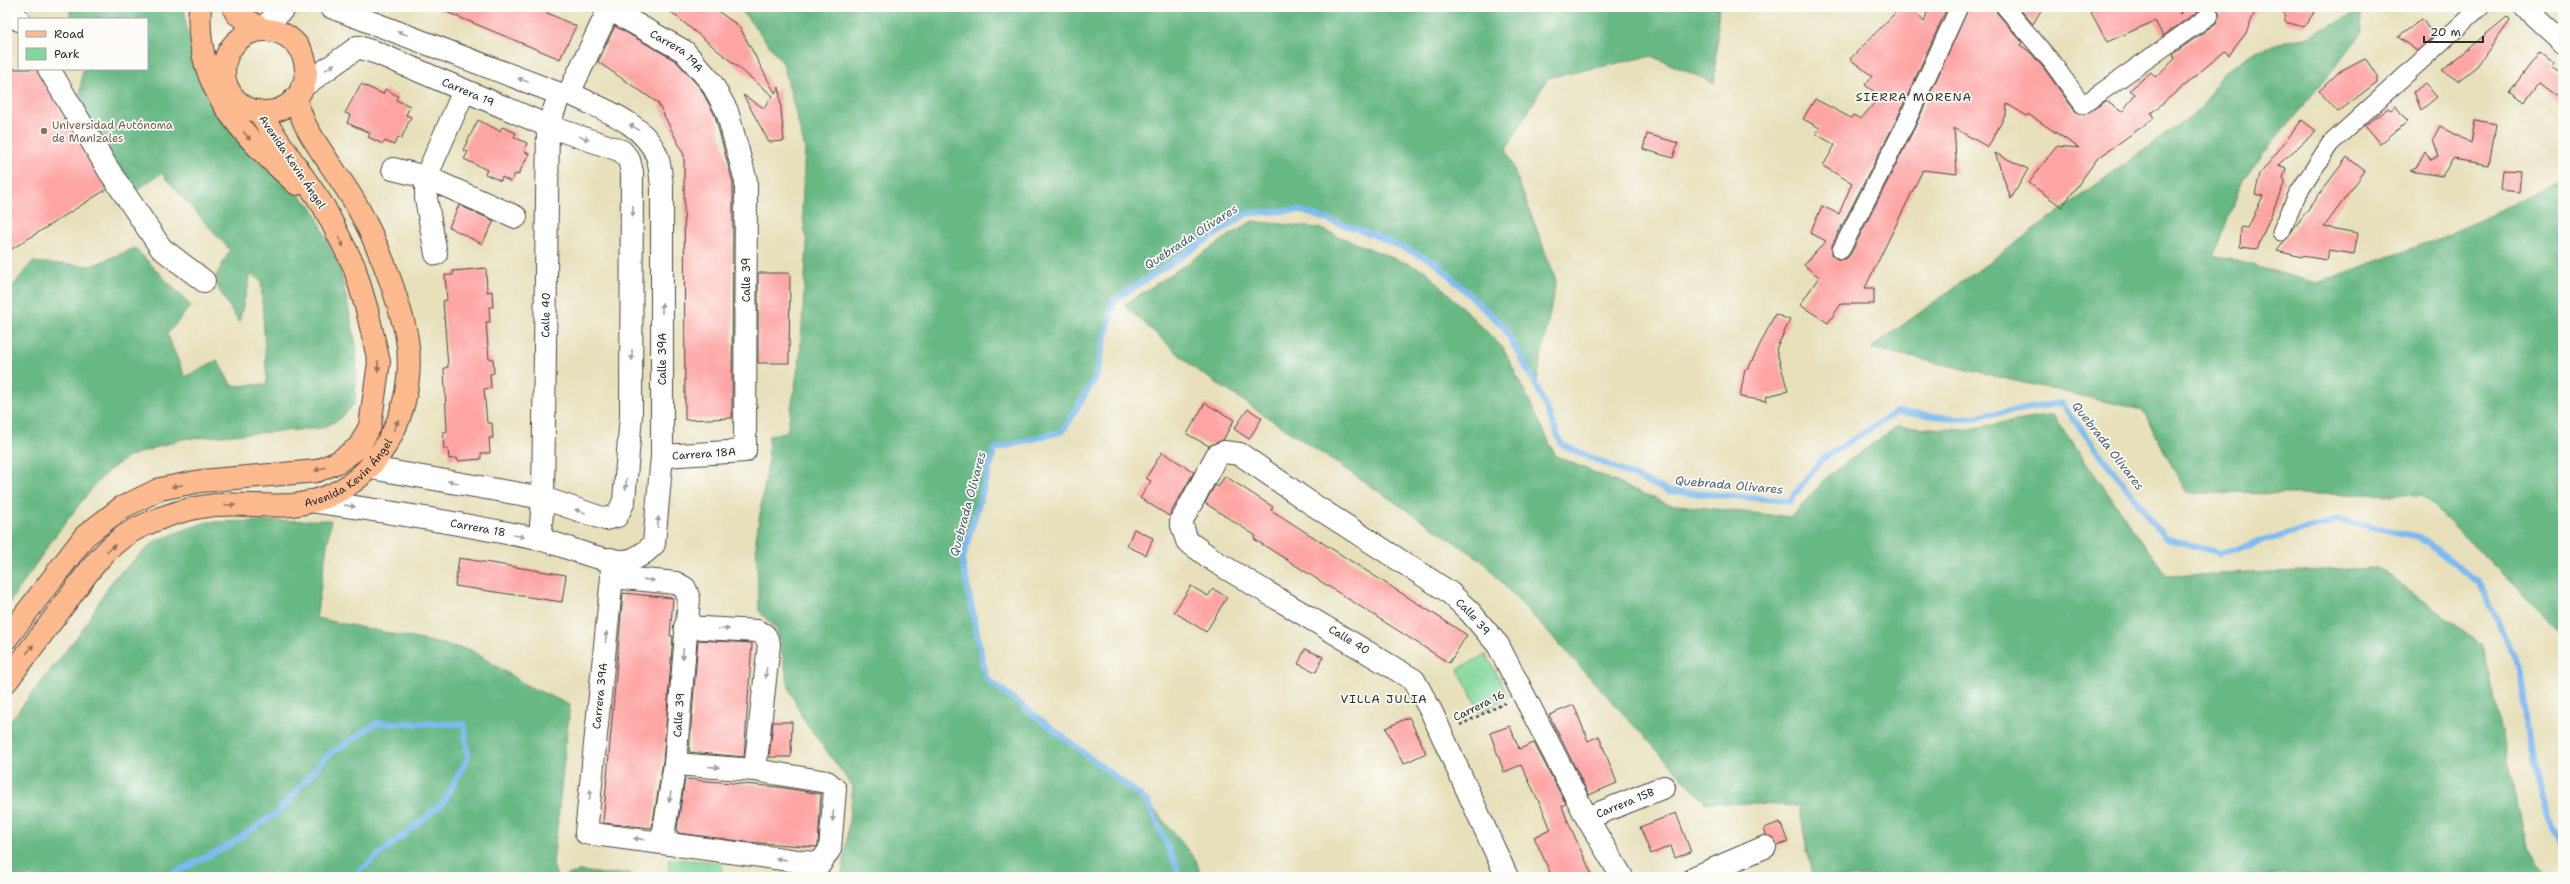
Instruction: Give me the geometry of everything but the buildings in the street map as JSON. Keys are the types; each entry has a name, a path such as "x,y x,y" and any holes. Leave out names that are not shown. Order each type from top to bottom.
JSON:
{"main road":[{"path":"201,7 224,73 227,87 234,98 245,107 258,111 278,109 299,92 306,74 305,61 299,49 290,39 279,32 262,30 237,14 233,7"},
{"path":"201,7 198,31 206,66 223,105 250,140 324,207"},
{"path":"224,73 225,60 231,48 241,38 262,30"},
{"name":"Avenida Kevin Ángel","path":"7,681 97,560 132,531 178,511 215,505 292,505 311,501 342,488 371,468 387,444 399,421 406,394 409,362 405,328 384,257 356,204 307,128 299,92"},
{"name":"Avenida Kevin Ángel","path":"7,638 85,536 121,508 160,489 201,481 317,470 338,462 359,447 370,426 379,362 367,310 354,266 324,207 258,111"}],"street":[{"path":"262,30 285,7"},
{"path":"331,7 564,93"},
{"path":"1841,250 1906,123 1959,7"},
{"path":"2005,7 2051,61 2083,105 2210,15"},
{"path":"2281,232 2297,196 2330,144 2480,7"},
{"path":"2526,7 2563,42"},
{"name":"Calle 40","path":"540,540 543,498 548,126 609,10"},
{"name":"Carrera 19A","path":"609,10 684,51 712,82 727,111"},
{"path":"7,12 14,14 18,19"},
{"path":"299,92 358,48 363,19"},
{"name":"Carrera 19","path":"358,48 377,53 464,92 548,126 622,152 629,160 632,172 632,415 624,501 617,516 605,519 543,498"},
{"path":"50,70 108,169 161,248 204,282"},
{"path":"436,254 426,198 426,178 464,92"},
{"name":"Calle 39A","path":"564,93 638,129 650,142 657,157 662,187 662,456 654,544 642,555"},
{"name":"Calle 39","path":"727,111 746,181 745,451"},
{"path":"393,169 426,178 516,217"},
{"name":"Carrera 18A","path":"662,456 745,451"},
{"name":"Calle 40","path":"1224,452 1217,455 1181,522 1187,541 1216,562 1414,680 1442,734 1507,877"},
{"name":"Calle 39","path":"1224,452 1240,454 1312,504 1449,592 1498,645 1587,818 1622,877"},
{"path":"371,468 543,498"},
{"name":"Carrera 18","path":"311,501 371,509 540,540 611,568 642,555"},
{"name":"Calle 39","path":"611,568 676,583 685,588 689,599 685,627 675,764 662,842"},
{"name":"Carrera 39A","path":"611,568 586,833 662,842"},
{"path":"685,627 757,631 765,635 767,639 769,644 755,770"},
{"path":"662,842 820,864 830,849 836,789 827,782 755,770 675,764"},
{"name":"Carrera 15B","path":"1587,818 1664,788"},
{"path":"1695,877 1765,848"}],"path":[{"name":"Carrera 16","path":"1442,734 1524,694"}],"green space":[{"path":"69,7 184,7 187,31 197,64 255,157 313,208 340,269 357,349 355,403 340,419 322,428 182,439 130,456 109,470 93,487 55,536 7,606 7,294 32,262 91,266 135,248 191,306 167,334 185,377 217,360 232,386 267,384 261,281 251,274 239,322 219,290 216,276 230,250 161,173 132,193 79,101 83,70 148,70 148,18 71,18"},
{"path":"739,7 1719,7 1714,83 1651,56 1548,78 1506,149 1556,280 1536,385 1504,327 1435,262 1374,235 1299,210 1248,213 1114,300 1096,376 1063,431 995,449 962,561 986,678 1148,802 1196,860 1201,877 840,877 843,870 853,787 803,719 790,691 777,630 759,611 756,539 768,463 769,435 787,432 800,357 807,244 802,209 805,149 783,63"},
{"path":"2360,11 2362,34 2243,179 2214,255 2317,283 2443,237 2563,180 2563,634 2422,495 2186,493 2143,410 1871,348 2203,107 2220,74 2258,50 2308,36"},
{"path":"1252,221 1318,228 1426,271 1503,348 1556,456 1667,504 1791,517 1831,473 1898,426 1962,430 2053,415 2166,576 2378,568 2483,645 2527,847 2547,877 2383,875 1812,877 1799,806 1705,802 1480,559 1194,368 1124,305"},
{"path":"331,520 316,618 471,650 526,685 570,705 553,864 557,877 7,877 7,725 80,633 114,578 155,541 206,522"},
{"path":"1486,654 1509,697 1480,712 1458,669"},
{"path":"669,859 722,862 721,877 668,877"},
{"path":"580,871 604,874 630,873 631,877 562,877"}],"waterway":[{"name":"Quebrada Olivares","path":"1181,877 1148,802 986,678 962,560 995,449 1063,431 1096,376 1114,300 1248,213 1299,210 1374,235 1435,262 1504,327 1536,385 1562,445 1668,491 1790,501 1822,459 1897,412 1961,419 2061,403 2165,538 2221,553 2338,520 2420,537 2479,582 2520,668 2532,763 2551,829 2563,846"},
{"name":"Quebrada Olivares","path":"166,877 224,848 277,813 327,756 377,723 464,724 468,757 444,802 352,877"}],"place":[{"name":"Universidad Autónoma de Manizales","path":"44,131"}],"district":[{"name":"SIERRA MORENA","path":"1914,97"},
{"name":"VILLA JULIA","path":"1384,699"}]}
